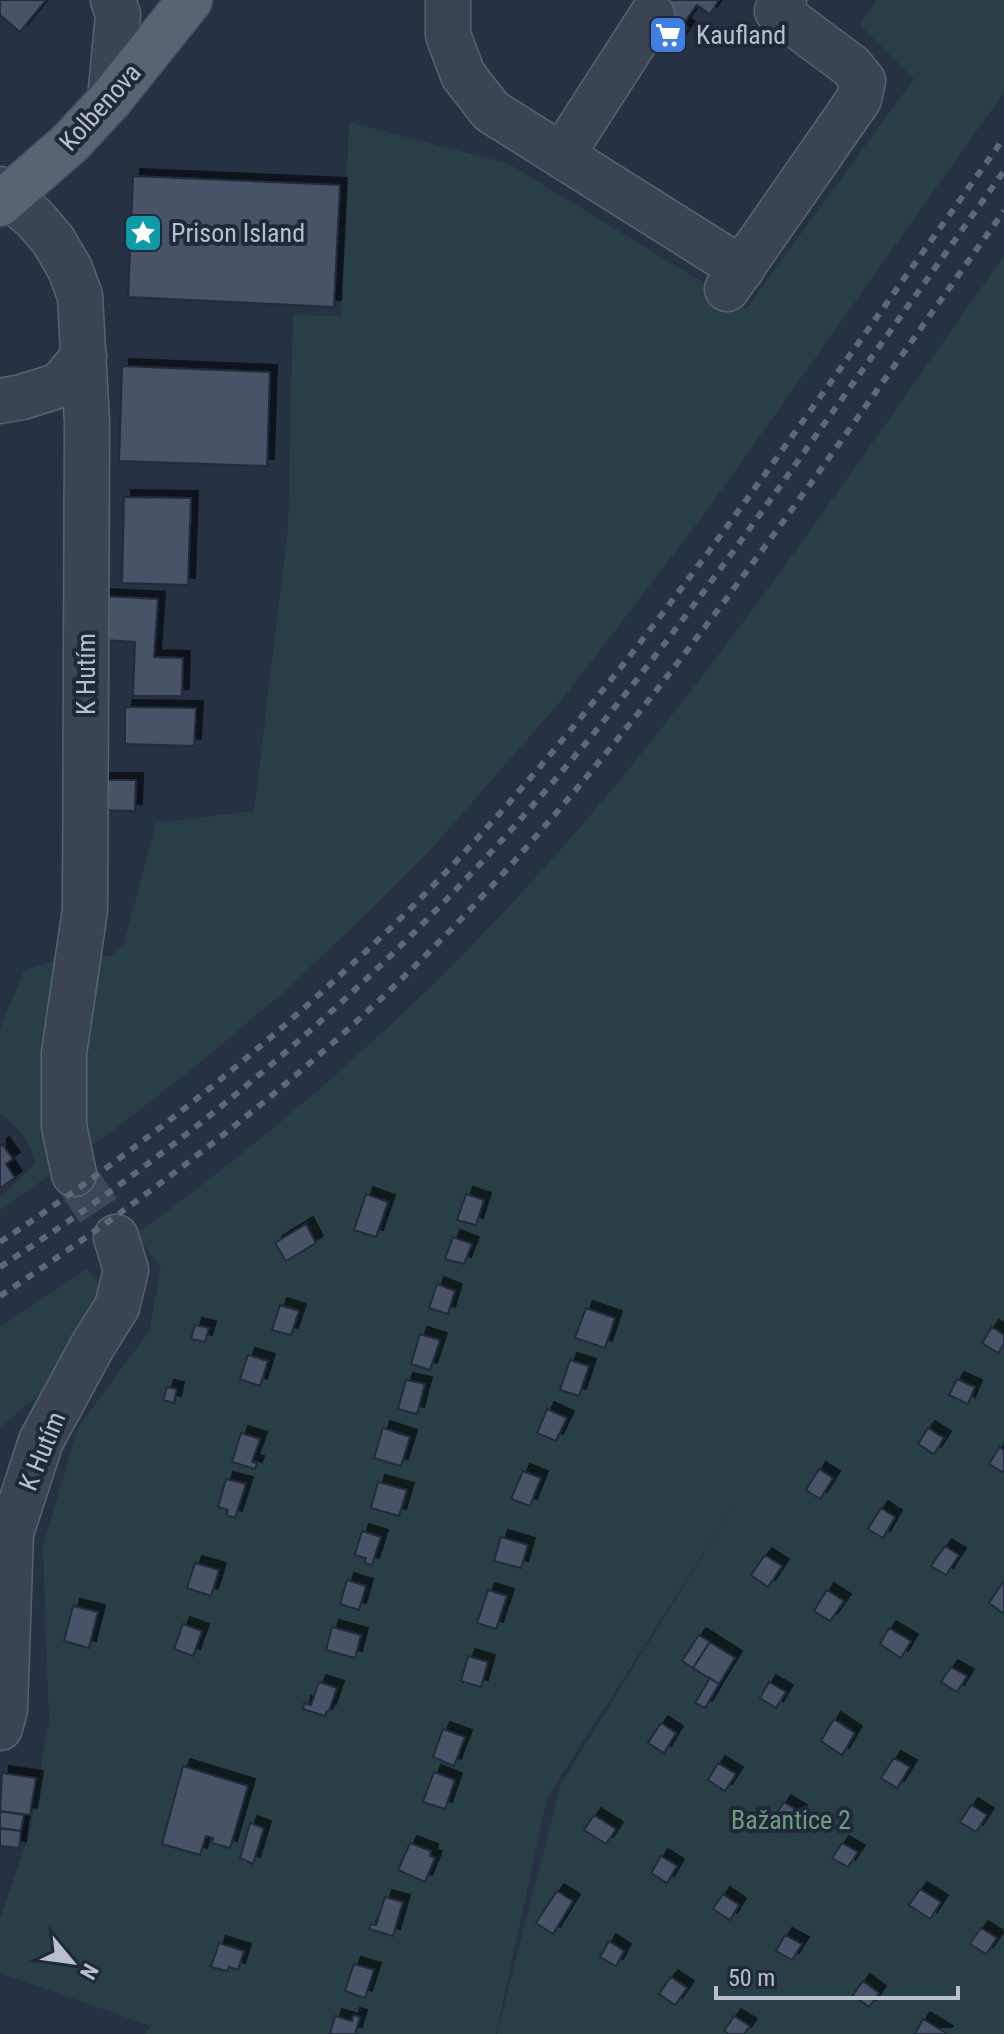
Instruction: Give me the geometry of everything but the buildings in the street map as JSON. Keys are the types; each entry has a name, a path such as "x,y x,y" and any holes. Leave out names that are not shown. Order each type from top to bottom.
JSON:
{"main road":[{"name":"Kolbenova","path":"3,197 70,143 110,100 190,0"}],"street":[{"path":"110,100 118,15 113,0"},
{"path":"448,0 448,35 463,75 491,111 562,155 734,279 859,99 863,81 851,66 777,11 784,0"},
{"path":"562,155 652,15"},
{"name":"K Hutím","path":"3,197 35,219 53,240 70,269 80,296 87,423 85,910 64,1053 64,1126 74,1174"},
{"path":"0,401 60,385 84,356"},
{"name":"K Hutím","path":"0,1728 5,1709 11,1533 41,1441 117,1307 126,1270 116,1237"}],"green space":[{"path":"877,0 1004,0 1004,92 705,513 564,697 427,854 278,997 198,1064 115,1129 0,1210 0,1198 35,1164 31,1147 23,1135 0,1113 0,1029 24,971 73,955 112,956 124,944 156,823 254,811 288,529 293,315 341,316 349,122 509,164 746,309 914,79 860,25"},
{"name":"Bažantice 2","path":"1004,256 1004,2034 497,2034 561,1784 737,1500 547,1798 496,2034 144,2034 151,2026 0,1973 0,1919 30,1832 49,1721 43,1547 78,1427 149,1332 161,1268 136,1234 253,1145 364,1049 470,947 570,839 629,769 740,626"},
{"path":"87,1269 102,1287 55,1382 0,1427 0,1327"}],"tunnel":[{"path":"74,1174 116,1237"}],"railway":[{"path":"0,1242 92,1179 224,1077 309,1004 447,871 588,709 676,595 1004,138"},
{"path":"0,1267 145,1166 283,1055 412,935 473,871 607,717 677,627 1004,171"},
{"path":"0,1296 127,1208 251,1113 368,1011 478,901 550,820 687,651 1004,211"}],"place":[{"name":"Kaufland","path":"668,35"},
{"name":"Prison Island","path":"143,233"}]}
